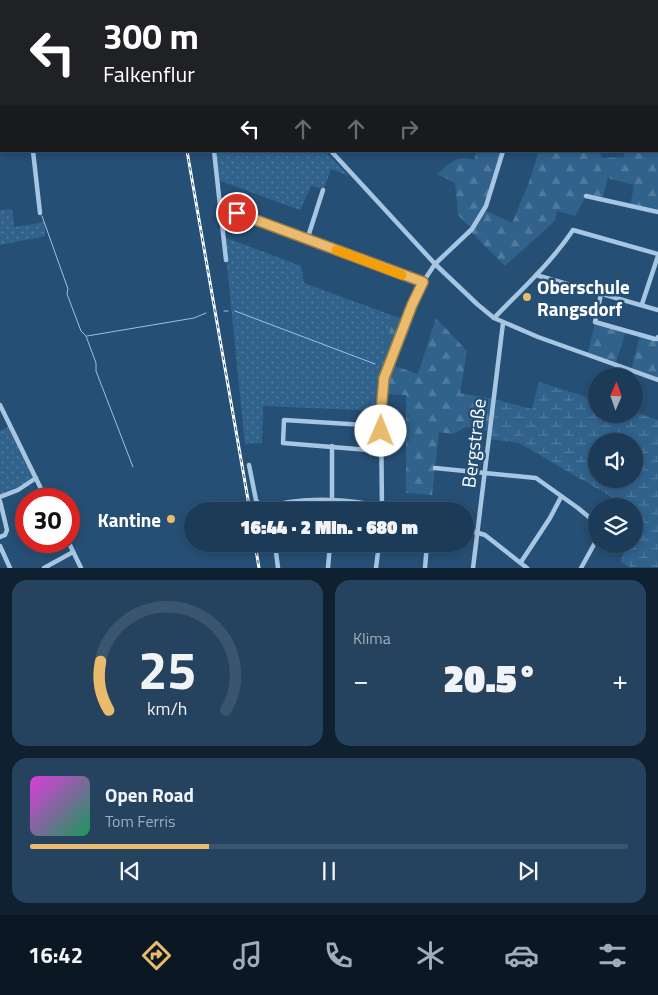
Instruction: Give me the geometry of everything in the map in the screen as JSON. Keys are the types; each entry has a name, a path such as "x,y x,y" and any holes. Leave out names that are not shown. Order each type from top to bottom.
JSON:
{"street":[{"path":"33,152 40,213"},
{"path":"214,152 226,260"},
{"path":"332,152 435,264 494,318 547,341 658,380"},
{"path":"382,502 381,411 384,378 412,305 423,282 435,264 470,231 486,206 503,152"},
{"path":"307,240 323,190"},
{"path":"586,196 658,212"},
{"path":"220,207 423,282"},
{"path":"494,318 564,244 573,230 658,255 642,304"},
{"path":"536,275 658,310"},
{"path":"600,294 594,322 655,339 658,336"},
{"name":"Bergstraße","path":"473,568 502,323"},
{"path":"0,405 41,488"},
{"path":"363,449 365,425 284,420 283,443 332,446 363,449 381,450"},
{"path":"332,446 333,500"},
{"path":"249,464 257,502"},
{"path":"435,468 536,478 588,517"},
{"path":"0,537 5,535 7,530 0,499 36,478"},
{"path":"474,531 485,535 523,565 561,497"},
{"path":"287,502 333,500 344,502"},
{"path":"0,546 10,568"},
{"path":"276,552 278,568"},
{"path":"328,568 329,552"},
{"path":"376,568 378,552"},
{"path":"425,568 426,552"},
{"path":"44,568 71,553"},
{"path":"74,553 81,568"},
{"path":"581,568 589,553"}],"green space":[{"path":"214,152 326,152 349,176 331,169 324,189 311,186 300,210 218,180"},
{"path":"477,152 503,152 484,210 512,223 528,185 539,152 596,152 601,154 602,158 624,157 624,153 658,152 658,212 630,207 634,185 608,178 602,200 586,196 575,216 557,211 555,221 505,266 470,231 472,229 458,215 455,183 437,174 458,159 468,158 474,160"},
{"path":"12,209 14,227 45,222 45,236 0,245 0,210"},
{"path":"224,237 301,266 304,283 394,316 384,349 381,411 263,406 262,443 245,444"},
{"path":"394,316 406,320 389,364 418,374 436,318 467,351 460,393 494,399 490,431 466,427 453,434 439,432 432,495 406,493 406,395 383,394 384,349"},
{"path":"595,322 626,331 615,365 588,353"},
{"path":"640,335 655,339 658,337 658,378 643,374 643,368 632,368"},
{"path":"539,382 588,397 588,423 643,423 643,415 658,420 658,567 630,567 620,562 624,553 643,553 643,498 613,498 596,488 643,488 643,433 588,433 588,483 519,443 488,439 494,399 532,409"},
{"path":"10,426 36,478 0,497 0,431"}],"waterway":[{"path":"42,216 68,289 67,294 81,331 86,336 96,363 96,371 133,467"},
{"path":"235,311 375,364"},
{"path":"87,336 194,318 206,313"}],"railway":[{"path":"187,152 248,502"},
{"path":"256,552 259,568"}],"slow traffic":[{"path":"336,250 402,275"}],"place":[{"name":"Oberschule Rangsdorf","path":"527,297"},
{"name":"Kantine","path":"171,519"}],"route":[{"path":"237,213 423,282 418,290 384,378 381,431"}]}
